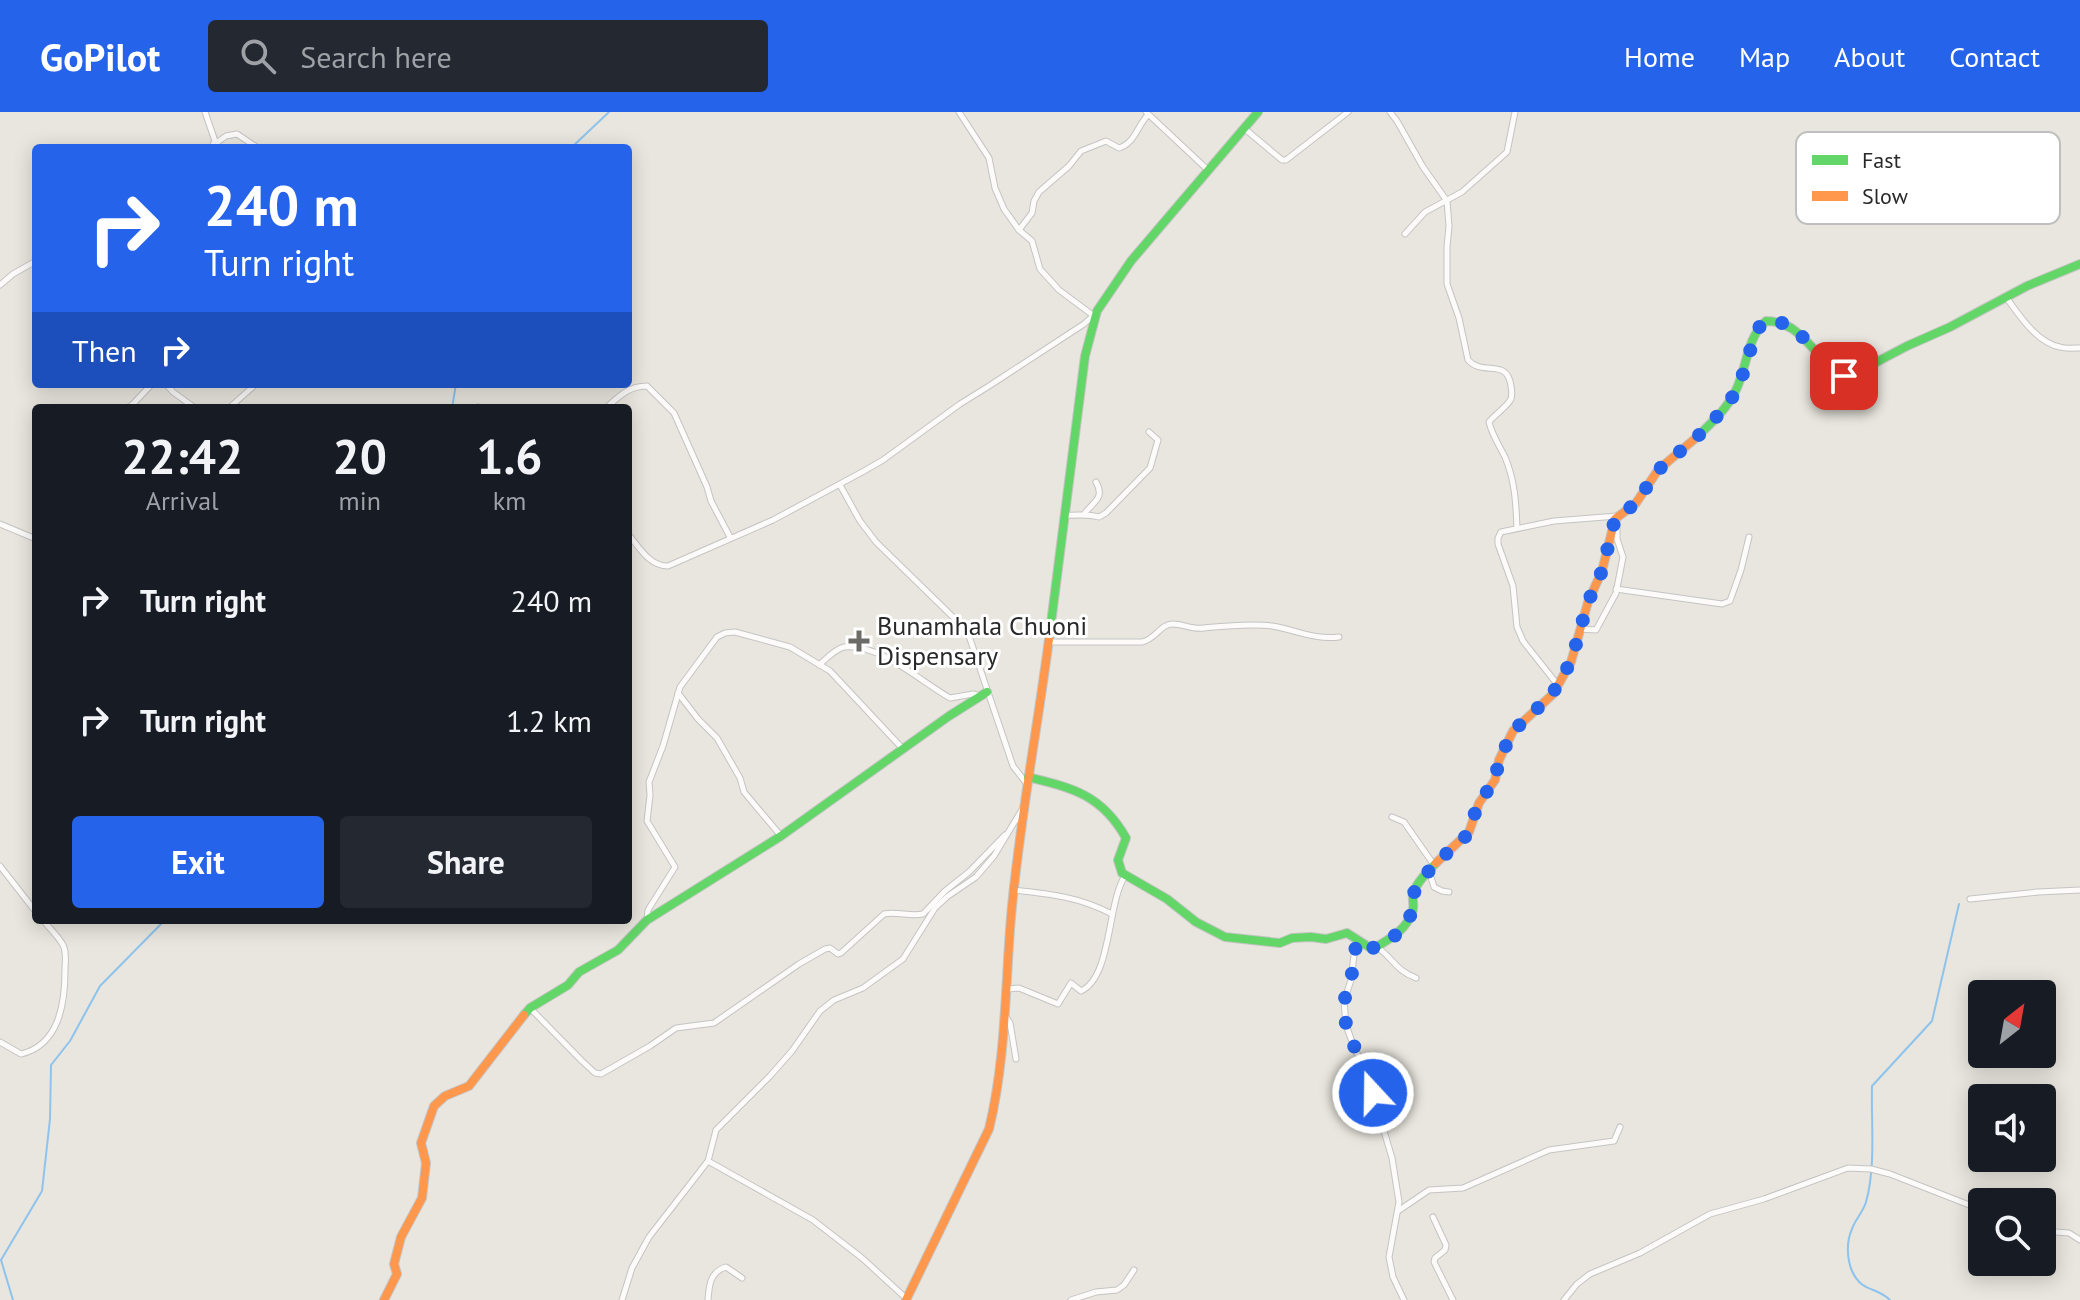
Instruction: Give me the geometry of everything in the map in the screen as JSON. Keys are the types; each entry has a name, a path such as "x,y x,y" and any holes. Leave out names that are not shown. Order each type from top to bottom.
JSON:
{"street":[{"path":"205,112 215,136 213,144"},
{"path":"959,112 989,158 995,188 1004,209 1019,230 1032,241 1037,263 1045,277 1069,299 1095,314"},
{"path":"708,1161 813,1220 862,1258 906,1299 989,1129 1000,1080 1010,930 1023,808 1037,731 1085,356 1095,314 1131,261 1258,112"},
{"path":"1245,129 1282,160 1286,160 1348,112"},
{"path":"1390,112 1447,201 1447,284 1459,318 1468,360 1478,368 1501,369 1511,383 1510,400 1489,422 1516,491 1517,528"},
{"path":"1405,234 1425,212 1462,192 1507,152 1515,112"},
{"path":"1019,230 1032,213 1039,192 1081,151 1106,141 1119,148 1125,146 1137,133 1147,114 1209,171"},
{"path":"216,144 226,136 237,134 253,144"},
{"path":"0,285 32,264"},
{"path":"1557,684 1523,641 1517,627 1513,586 1498,544 1501,532 1577,518 1617,516 1636,503 1658,470 1726,407 1742,377 1755,335 1766,321 1790,326 1842,374 1850,376 2027,286 2080,264"},
{"path":"2006,297 2044,339 2060,347 2080,348"},
{"path":"632,539 647,557 663,567 773,520 883,460 951,410 1095,314"},
{"path":"610,404 634,387 647,386 674,413 711,501 730,537"},
{"path":"133,404 148,388"},
{"path":"170,388 190,404"},
{"path":"234,404 252,388"},
{"path":"1085,513 1099,517 1104,515 1150,468 1158,440 1149,432"},
{"path":"1065,515 1085,513 1099,497 1096,482"},
{"path":"840,485 876,542 964,628 973,646 984,694 1013,766 1028,780 1078,791 1104,807 1126,838 1118,860 1125,876 1155,891 1196,922 1225,937 1280,943 1292,938 1326,939 1347,933 1369,947 1377,947 1399,933 1406,924 1414,910 1413,893 1432,868 1466,836 1479,803 1495,780 1506,742 1519,724 1553,694 1571,662 1617,516"},
{"path":"1580,629 1596,630 1614,598 1623,557 1617,539 1617,516"},
{"path":"0,524 32,537"},
{"path":"1616,589 1722,604 1730,601 1749,537"},
{"path":"1048,642 1142,642 1173,624 1195,628 1272,626 1317,638 1339,637"},
{"path":"647,920 648,910 675,867 647,819 650,776 663,746 678,693 712,641 725,633 735,632 790,647 834,675 903,749"},
{"path":"819,665 839,649 860,649 886,658 950,698 984,694"},
{"path":"678,693 717,738 740,778 744,792 781,836"},
{"path":"384,1300 397,1274 394,1264 401,1237 422,1198 426,1163 421,1143 434,1106 445,1096 469,1086 530,1008 568,985 579,972 618,950 647,920 781,836 984,694"},
{"path":"622,1300 632,1268 649,1237 708,1161 716,1130 792,1051 820,1011 834,1000 863,988 898,964 935,908 976,877 994,856 1023,808"},
{"path":"1392,817 1404,822 1432,868 1434,887 1449,892"},
{"path":"530,1008 582,1061 595,1073 601,1074 676,1028 714,1023 825,949 841,953 884,914 923,914 979,863 1011,828"},
{"path":"0,866 32,907"},
{"path":"1008,989 1019,988 1058,1004 1071,983 1081,991 1088,988 1103,956 1118,889 1125,876"},
{"path":"1014,890 1063,895 1112,914"},
{"path":"1970,899 2080,890"},
{"path":"0,1042 21,1054 34,1050 41,1046 58,1020 65,987 65,948 46,924"},
{"path":"1358,941 1344,1001 1346,1025 1365,1067 1389,1146 1399,1200 1389,1257 1393,1277 1404,1300"},
{"path":"1377,947 1400,970 1416,978"},
{"path":"1005,1016 1010,1023 1016,1059"},
{"path":"1397,1212 1429,1190 1463,1188 1549,1150 1611,1142 1620,1127"},
{"path":"1564,1300 1590,1274 1640,1253 1710,1214 1764,1199 1848,1168 1890,1174 1968,1205"},
{"path":"1433,1217 1446,1245 1434,1262 1453,1300"},
{"path":"2056,1232 2069,1233 2080,1240"},
{"path":"708,1300 709,1284 718,1270 726,1267 742,1278"},
{"path":"1071,1300 1096,1292 1117,1290 1134,1270"}],"waterway":[{"path":"575,144 609,112"},
{"path":"453,404 455,388"},
{"path":"1890,1300 1860,1283 1852,1271 1848,1256 1850,1234 1865,1206 1869,1188 1872,1086 1932,1021 1959,904"},
{"path":"13,1300 1,1260 42,1191 50,1119 51,1065 70,1041 100,986 161,924"}],"traffic: fast":[{"path":"1049,639 1085,356 1097,311 1131,261 1258,112"},
{"path":"1697,437 1731,399 1754,336 1766,321 1792,328 1828,364 1850,376 2027,286 2080,264"},
{"path":"524,1015 530,1008 568,985 579,972 618,950 647,920 781,836 987,692"},
{"path":"1028,777 1059,785 1096,803 1117,823 1126,838 1118,860 1122,873 1167,899 1196,922 1225,937 1280,943 1292,938 1326,939 1347,933 1375,948 1405,925 1413,911 1415,890 1436,863"}],"traffic: slow":[{"path":"1436,863 1469,832 1479,803 1495,780 1499,760 1513,731 1553,694 1571,662 1588,602 1602,571 1615,519 1636,503 1658,470 1697,437"},
{"path":"906,1300 989,1129 995,1103 1019,847 1049,639"},
{"path":"384,1300 397,1274 394,1264 401,1237 422,1198 426,1163 421,1143 434,1106 445,1096 469,1086 524,1015"}],"place":[{"name":"Bunamhala Chuoni Dispensary","path":"859,641"}],"route":[{"path":"1373,1093 1346,1025 1344,1001 1351,980 1356,945 1358,941 1369,947 1377,947 1403,929 1414,910 1412,897 1415,890 1434,865 1469,832 1476,809 1495,780 1499,760 1513,731 1553,694 1571,662 1588,602 1602,571 1615,519 1636,503 1658,470 1726,407 1742,377 1755,335 1766,321 1790,326 1844,376"}]}
